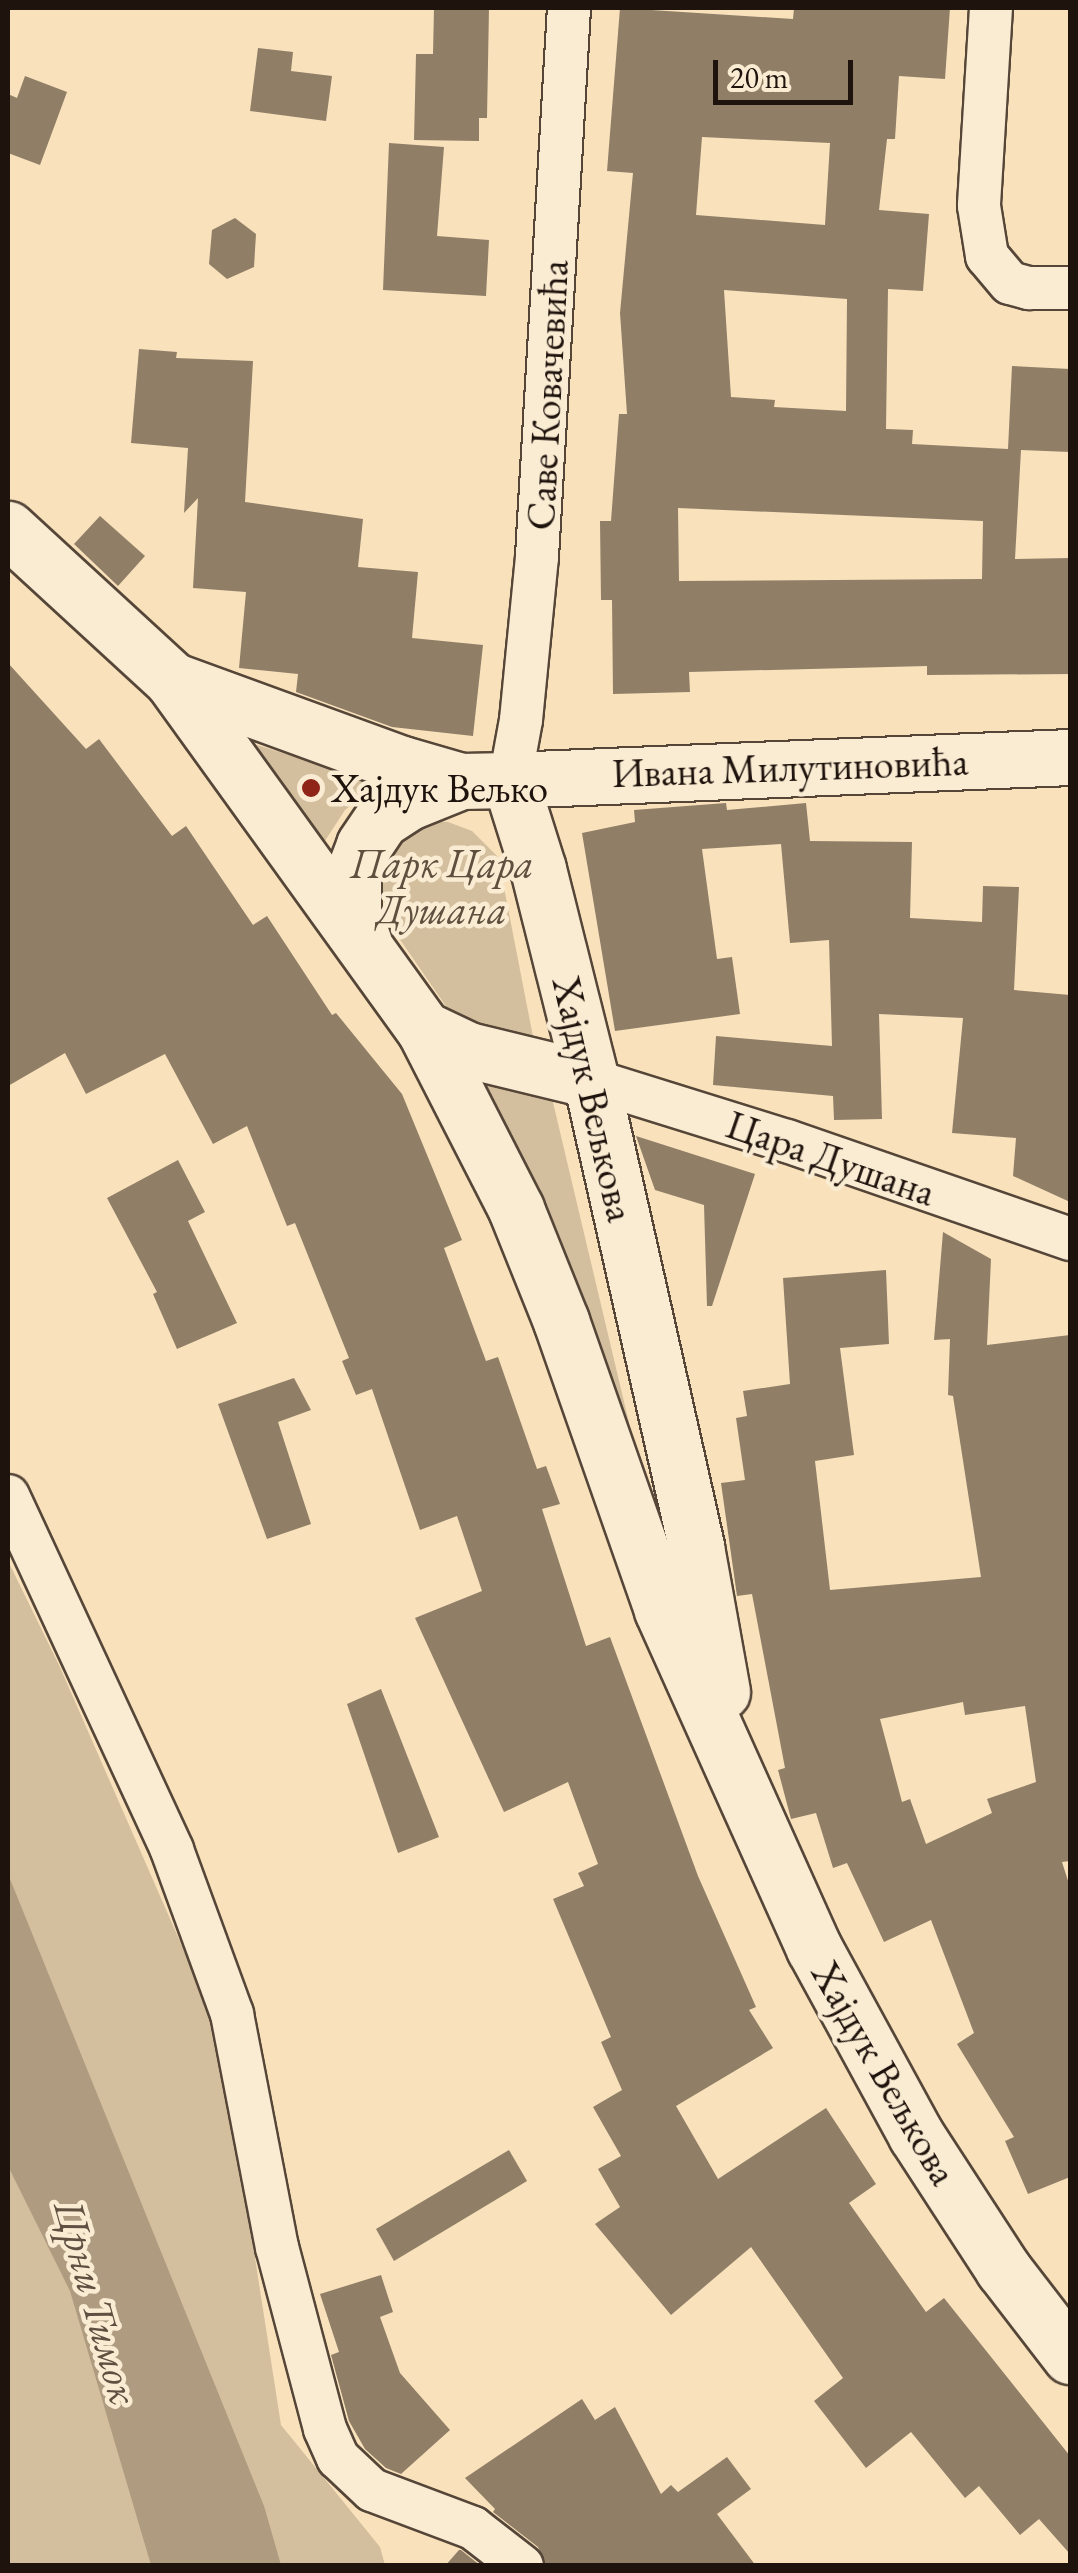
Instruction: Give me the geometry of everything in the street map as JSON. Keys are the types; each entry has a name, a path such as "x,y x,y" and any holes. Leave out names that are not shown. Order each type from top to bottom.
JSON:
{"street":[{"name":"Саве Ковачевића","path":"486,780 521,720 537,556 569,8"},
{"path":"991,8 979,206 988,256 1010,283 1028,288 1070,288"},
{"name":"Хајдук Вељкова","path":"8,529 172,680 424,1028 516,1210 561,1322 662,1610 814,1948 874,2061 1002,2268 1070,2356"},
{"name":"Хајдук Вељкова","path":"172,680 402,764 486,780 538,869 591,1080 696,1547 736,1768"},
{"name":"Ивана Милутиновића","path":"486,780 1070,758"},
{"path":"368,955 353,912 353,874 364,846 382,820 409,802 486,780"},
{"path":"424,1028 468,1050 591,1080"},
{"name":"Цара Душана","path":"591,1080 788,1141 1070,1239"},
{"path":"8,1496 172,1850 232,2014 277,2247 325,2429 338,2458 372,2490 473,2528 522,2566"}],"green space":[{"path":"257,745 379,783 345,810 321,847 252,753"},
{"name":"Парк Цара Душана","path":"427,821 448,822 472,831 498,857 535,1047 452,1015 390,925 382,892 385,863 395,837"},
{"path":"478,1074 551,1094 639,1465"},
{"path":"8,1561 59,1665 220,2033 281,2425 380,2547 385,2565 8,2565"}],"water":[{"name":"Црни Тимок","path":"8,1874 264,2506 281,2565 151,2565 70,2291 8,2166"}],"building":[{"path":"434,8 489,8 487,118 479,118 479,141 414,140 416,54 433,54"},
{"path":"620,8 793,19 794,8 950,8 945,79 899,76 895,139 887,139 879,210 929,214 923,291 888,289 886,429 913,430 912,444 1008,449 1012,366 1070,369 1070,452 1021,450 1015,559 1070,558 1070,674 927,675 927,666 689,672 690,692 613,694 612,600 601,600 600,521 611,521 619,414 627,414 620,313 633,173 607,171","holes":["702,137 830,143 825,225 696,215","724,290 847,299 846,411 774,407 775,400 731,397","678,508 983,521 982,579 679,581"]},
{"path":"258,48 293,52 291,71 332,76 326,121 250,111"},
{"path":"25,76 67,92 40,165 8,153 8,94 17,98"},
{"path":"389,143 444,147 437,236 489,240 486,296 383,290"},
{"path":"235,218 256,234 254,267 227,279 209,264 212,230"},
{"path":"139,349 177,352 176,358 253,361 245,502 363,519 358,567 418,572 412,638 483,645 473,736 392,727 296,692 298,674 239,668 246,592 193,588 198,498 184,513 188,448 131,443"},
{"path":"100,516 145,556 118,586 74,544"},
{"path":"8,663 86,749 99,739 172,836 186,826 253,925 267,916 332,1015 336,1013 402,1094 462,1240 444,1248 486,1361 498,1357 537,1469 546,1466 560,1504 542,1509 586,1646 610,1637 698,1876 756,2007 749,2010 773,2048 676,2106 718,2179 826,2108 876,2184 849,2203 926,2312 944,2298 1070,2456 1070,2554 1039,2519 1020,2535 979,2486 965,2498 911,2432 866,2468 814,2401 843,2378 751,2247 671,2315 595,2224 620,2207 598,2169 621,2156 593,2107 622,2090 601,2042 611,2037 553,1899 584,1886 578,1873 598,1864 568,1782 504,1812 415,1618 482,1591 457,1516 420,1530 372,1389 356,1395 342,1361 349,1358 295,1223 287,1226 247,1126 213,1144 165,1054 86,1094 65,1053 8,1086"},
{"path":"726,803 727,810 806,803 810,841 912,842 910,918 982,922 983,886 1019,887 1014,990 1070,995 1070,1202 1013,1176 1016,1138 952,1133 963,1018 879,1014 882,1119 834,1120 833,1096 713,1085 716,1036 832,1046 829,940 790,943 781,844 702,849 717,959 732,957 740,1014 615,1031 582,833 635,822 634,810"},
{"path":"636,1136 755,1174 712,1306 707,1306 704,1205 655,1190"},
{"path":"178,1160 205,1212 188,1221 237,1323 177,1349 153,1294 157,1292 107,1198"},
{"path":"943,1232 991,1259 987,1345 1070,1335 1070,1861 1062,1862 1070,1887 1070,2177 1028,2194 1005,2141 1014,2137 957,2044 974,2033 931,1920 884,1942 847,1863 833,1868 816,1813 791,1819 778,1770 785,1768 752,1594 737,1596 721,1483 745,1480 736,1418 747,1416 743,1391 790,1384 783,1278 886,1270 889,1344 840,1348 854,1455 815,1461 830,1590 981,1577 953,1396 948,1395 950,1339 934,1340","holes":["963,1702 965,1715 1025,1706 1036,1782 987,1799 992,1813 926,1844 910,1799 902,1802 880,1719"]},
{"path":"294,1378 311,1410 278,1422 311,1524 267,1539 218,1404"},
{"path":"381,1689 439,1837 398,1853 347,1704"},
{"path":"509,2150 527,2181 394,2261 376,2229"},
{"path":"381,2275 393,2312 380,2317 400,2373 450,2430 401,2474 386,2468 365,2449 349,2421 331,2355 339,2352 320,2294"},
{"path":"582,2399 595,2420 615,2407 661,2494 671,2485 678,2492 727,2457 751,2489 717,2514 756,2566 546,2566 538,2547 493,2512 495,2509 465,2478"},
{"path":"461,2550 481,2566 445,2566"}],"place":[{"name":"Хајдук Вељко","path":"311,788"}]}
